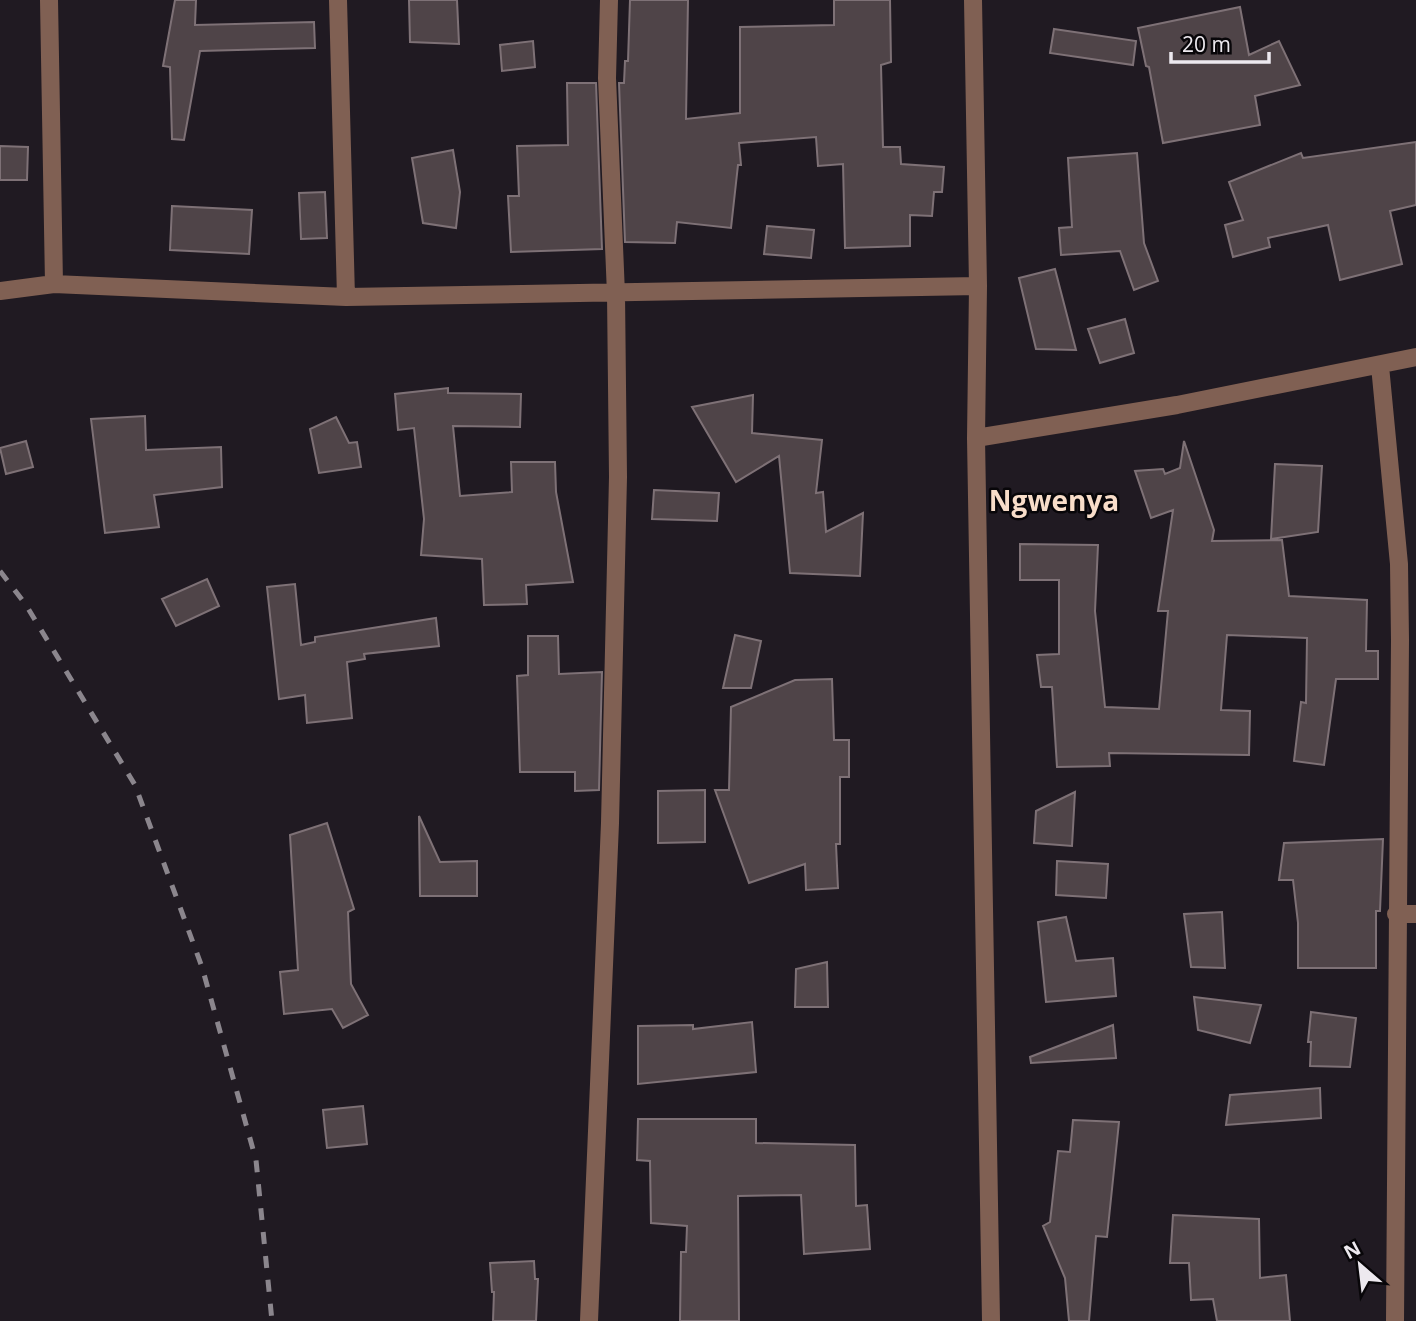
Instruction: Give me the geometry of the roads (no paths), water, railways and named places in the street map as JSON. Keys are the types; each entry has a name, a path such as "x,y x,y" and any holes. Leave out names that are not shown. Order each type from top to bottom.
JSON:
{"street":[{"path":"49,0 54,285"},
{"path":"338,0 346,298"},
{"path":"589,1321 596,1216 614,694 618,477 616,294 607,78 609,0"},
{"path":"973,0 978,286 976,438 991,1321"},
{"path":"0,291 54,285 346,298 476,293 616,294 978,286"},
{"path":"976,438 1100,419 1416,357"},
{"path":"1380,366 1408,640 1396,914 1395,1321"},
{"path":"1396,914 1416,914"}],"railway":[{"path":"0,571 26,605 135,785 202,967 256,1160 272,1321"}],"district":[{"name":"Ngwenya","path":"1054,500"}]}
